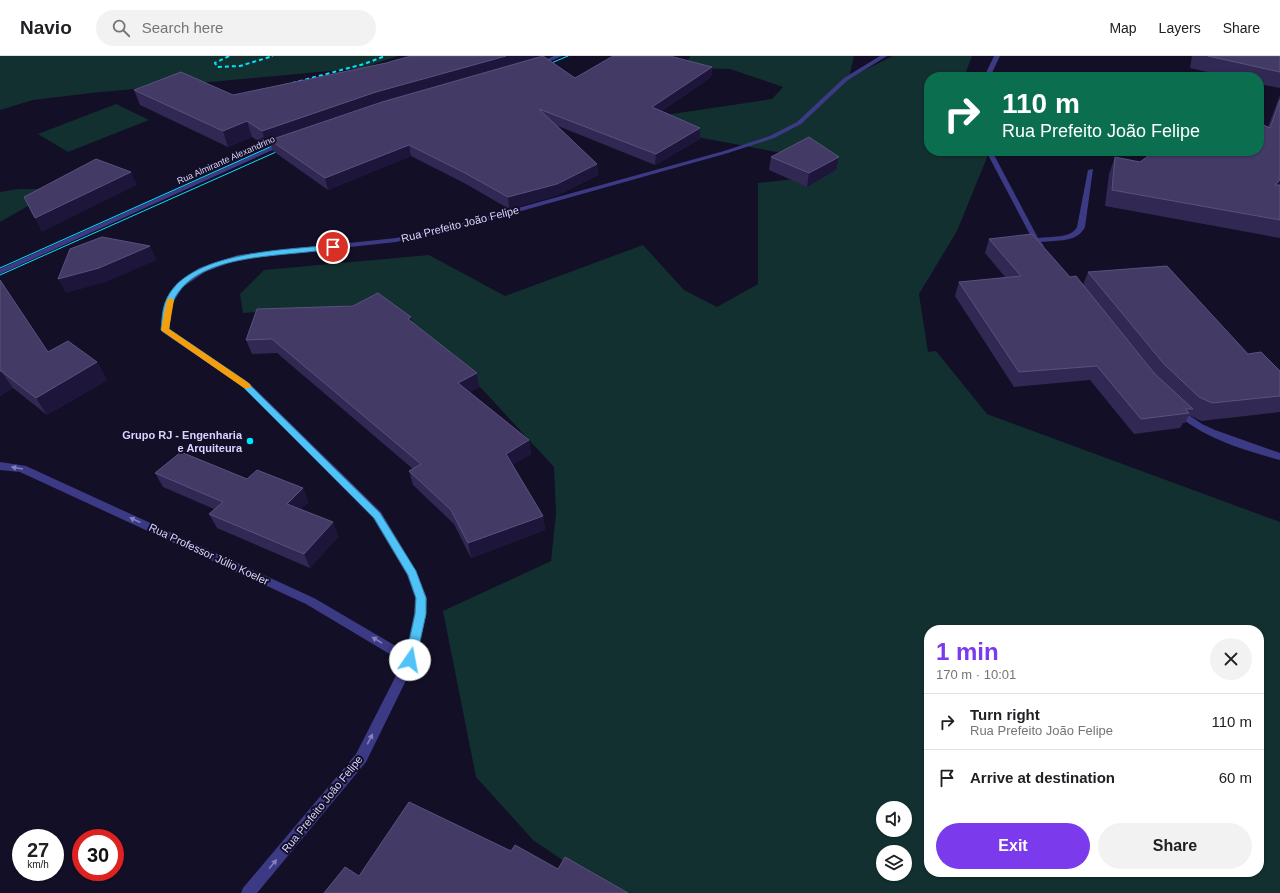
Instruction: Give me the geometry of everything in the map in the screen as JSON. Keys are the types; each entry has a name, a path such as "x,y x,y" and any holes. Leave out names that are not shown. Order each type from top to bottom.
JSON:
{"street":[{"path":"527,68 559,56"},
{"name":"Rua Prefeito João Felipe","path":"248,893 361,758 410,660 420,614 421,598 412,574 377,516 244,384 165,330 169,302 180,285 202,270 238,257 396,240 468,224 571,194 726,152 772,137 799,123 846,79 884,56"},
{"path":"989,72 997,56"},
{"name":"Rua Almirante Alexandrino","path":"0,272 288,142"},
{"path":"992,156 1036,240 1045,252"},
{"path":"1036,240 1070,237 1078,233 1081,227 1091,170"},
{"path":"1168,402 1184,418 1215,434 1280,457"},
{"name":"Rua Professor Júlio Koeler","path":"0,466 22,469 310,601 410,660"}],"green space":[{"path":"0,56 398,56 362,68 91,93 33,100 0,110"},
{"path":"690,56 854,56 849,78 893,56 972,56 966,72 924,72 924,156 988,156 957,231 919,294 928,352 936,351 987,414 1280,522 1280,893 611,893 533,840 476,777 443,611 551,561 556,513 554,467 482,389 414,331 357,305 243,313 240,294 264,270 429,255 505,296 643,245 684,290 717,307 758,284 758,183 805,178 831,162 670,132 665,115 772,99 783,87 730,69 685,68"},
{"path":"116,104 149,120 68,152 38,134"},
{"path":"19,189 43,189 35,202 0,222 0,192"}],"building":[{"path":"411,56 506,56 376,92 262,131 247,121 223,131 134,90 181,72 233,95 386,63"},
{"path":"543,56 575,78 613,56 670,56 712,67 652,107 700,128 656,154 539,109 597,164 557,184 508,197 465,173 409,145 325,178 270,140 382,102"},
{"path":"1208,56 1280,56 1280,72"},
{"path":"1280,100 1280,180 1275,185 1280,185 1280,220 1112,190 1115,157 1140,162 1148,156 1264,156 1264,125 1270,128"},
{"path":"809,137 839,157 809,173 771,157"},
{"path":"96,159 131,172 35,218 24,197"},
{"path":"1032,234 1070,277 1076,276 1154,373 1193,409 1185,409 1189,413 1141,419 1097,366 1019,372 959,282 1021,276 989,239"},
{"path":"102,237 150,246 99,268 58,279 70,249"},
{"path":"1167,266 1248,354 1261,352 1280,371 1280,396 1212,403 1199,397 1164,364 1088,272"},
{"path":"0,280 48,352 68,341 97,362 36,398 0,371"},
{"path":"378,293 411,317 408,319 477,373 458,383 529,440 506,454 543,516 468,543 451,510 409,471 421,464 272,339 246,340 257,309 353,306"},
{"path":"181,452 247,479 257,470 303,488 287,504 333,522 304,554 209,514 223,502 155,473"},
{"path":"409,802 511,851 515,845 558,869 565,857 628,893 324,893 345,867 359,876"}],"tram line":[{"path":"542,67 568,56"},
{"path":"0,268 281,142"},
{"path":"0,275 285,148"}],"railway":[{"path":"229,56 215,63 217,67 240,66 273,56"},
{"path":"285,85 364,64 385,56"}],"slow traffic":[{"path":"171,300 169,302 165,330 247,386"}],"place":[{"name":"Grupo RJ - Engenharia e Arquiteura","path":"250,441"}],"route":[{"path":"333,247 238,257 202,270 180,285 169,302 165,330 244,384 377,516 412,574 421,598 420,614 410,660"}]}
